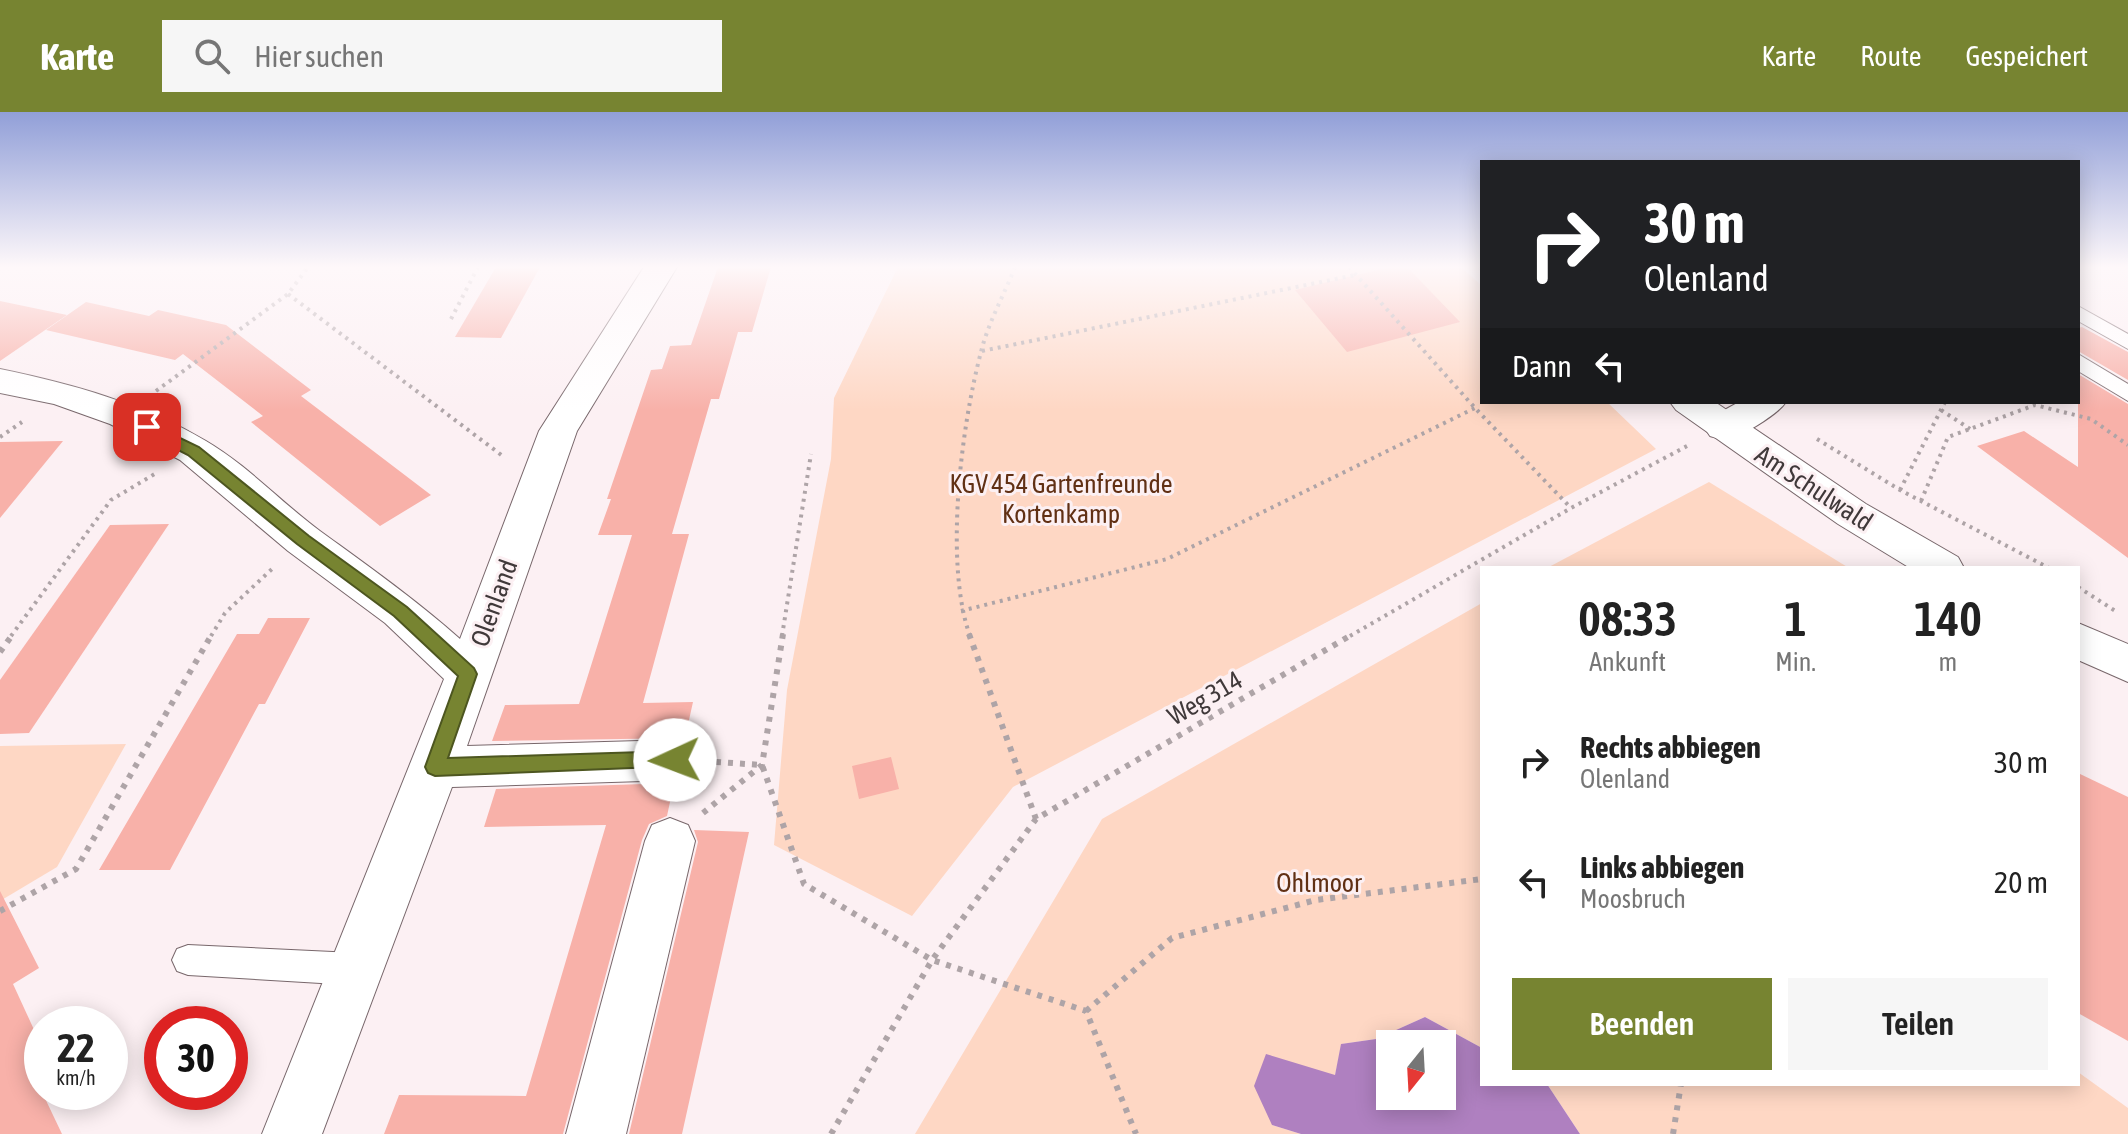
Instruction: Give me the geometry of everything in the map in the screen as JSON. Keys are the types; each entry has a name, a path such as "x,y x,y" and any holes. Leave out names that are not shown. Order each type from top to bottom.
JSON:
{"street":[{"name":"Olenland","path":"292,1134 435,767 558,431 628,315"},
{"path":"0,381 62,394 123,415 194,451 303,540 400,611 468,674"},
{"name":"Am Schulwald","path":"1692,404 1852,514 1940,566"},
{"path":"1723,427 1764,404"},
{"path":"2080,641 2128,664"},
{"path":"435,767 675,760"},
{"path":"596,1134 670,841"}],"lane":[{"path":"2082,315 2128,343"},
{"path":"2080,362 2128,394"},
{"path":"188,960 354,969"}],"path":[{"path":"123,415 260,315"},
{"path":"315,315 539,483"},
{"path":"451,319 453,315"},
{"path":"996,315 981,351 957,489 961,611 1036,819"},
{"path":"981,351 1160,315"},
{"path":"1391,315 1571,508"},
{"path":"1764,404 1900,490 2045,566"},
{"path":"1852,514 1900,490 1944,404"},
{"path":"1921,501 1948,437 2035,405 2091,419 2128,445"},
{"path":"961,611 1167,559 1475,408"},
{"path":"1941,410 1970,429"},
{"name":"Weg 314","path":"831,1134 932,960 1036,819 1571,508 1723,427"},
{"path":"0,652 111,500 194,451"},
{"path":"811,454 762,765 804,884 932,960 1086,1011 1136,1134"},
{"path":"0,911 76,869 225,613 303,540"},
{"path":"2080,588 2128,619"},
{"path":"675,760 762,765"},
{"path":"670,841 762,765"},
{"path":"1086,1011 1172,938 1316,900 1480,879"},
{"path":"1673,1134 1681,1086"}],"green space":[{"name":"KGV 454 Gartenfreunde Kortenkamp","path":"875,315 1480,315 1480,404 1609,404 1656,449 1013,787 912,916 774,845 787,690 831,459 834,398"},
{"path":"1709,482 1846,566 1551,566"},
{"name":"Ohlmoor","path":"1480,604 1480,1047 1456,1034 1456,1030 1449,1030 1425,1017 1396,1030 1376,1030 1376,1039 1342,1044 1335,1075 1272,1125 1301,1134 915,1134 1102,819"},
{"path":"126,744 57,867 0,901 0,746"},
{"path":"2080,1073 2128,1108 2128,1134 1580,1134 1548,1086 2080,1086"}],"shaded area":[{"path":"1425,1017 1449,1030 1396,1030"},
{"path":"1456,1034 1480,1047 1480,1086 1548,1086 1580,1134 1301,1134 1272,1125 1254,1086 1266,1054 1335,1075 1341,1044 1376,1039 1376,1110 1456,1110"}],"building":[{"path":"0,315 67,315 0,361"},
{"path":"68,315 179,315 226,325 311,390 301,396 431,495 380,526 251,422 263,416 183,354 175,360 46,330"},
{"path":"468,315 514,315 501,338 455,337"},
{"path":"701,315 757,315 752,332 738,332 719,399 711,399 672,534 689,534 643,703 693,702 685,738 492,741 505,705 579,704 632,535 598,535 611,499 607,499 651,370 662,369 670,346 691,345"},
{"path":"1316,315 1453,315 1460,322 1347,352"},
{"path":"2080,328 2128,352 2128,380 2080,352"},
{"path":"2080,375 2128,404 2128,558 1977,446 2024,431 2078,467"},
{"path":"63,441 0,518 0,442"},
{"path":"169,524 29,733 0,734 0,680 110,525"},
{"path":"268,618 310,618 265,704 259,704 170,870 99,870 237,634 259,634"},
{"path":"891,757 899,789 859,799 852,766"},
{"path":"2080,774 2128,797 2128,1041 2080,1014"},
{"path":"674,783 667,816 649,824 642,840 563,1134 384,1134 399,1095 526,1096 606,825 484,827 496,789"},
{"path":"694,830 749,832 682,1134 629,1134 698,842"},
{"path":"0,891 39,968 13,984 24,1008 24,1110 51,1110 62,1134 0,1134"}],"route":[{"path":"147,427 194,451 303,540 400,611 468,674 435,767 675,760"}]}
